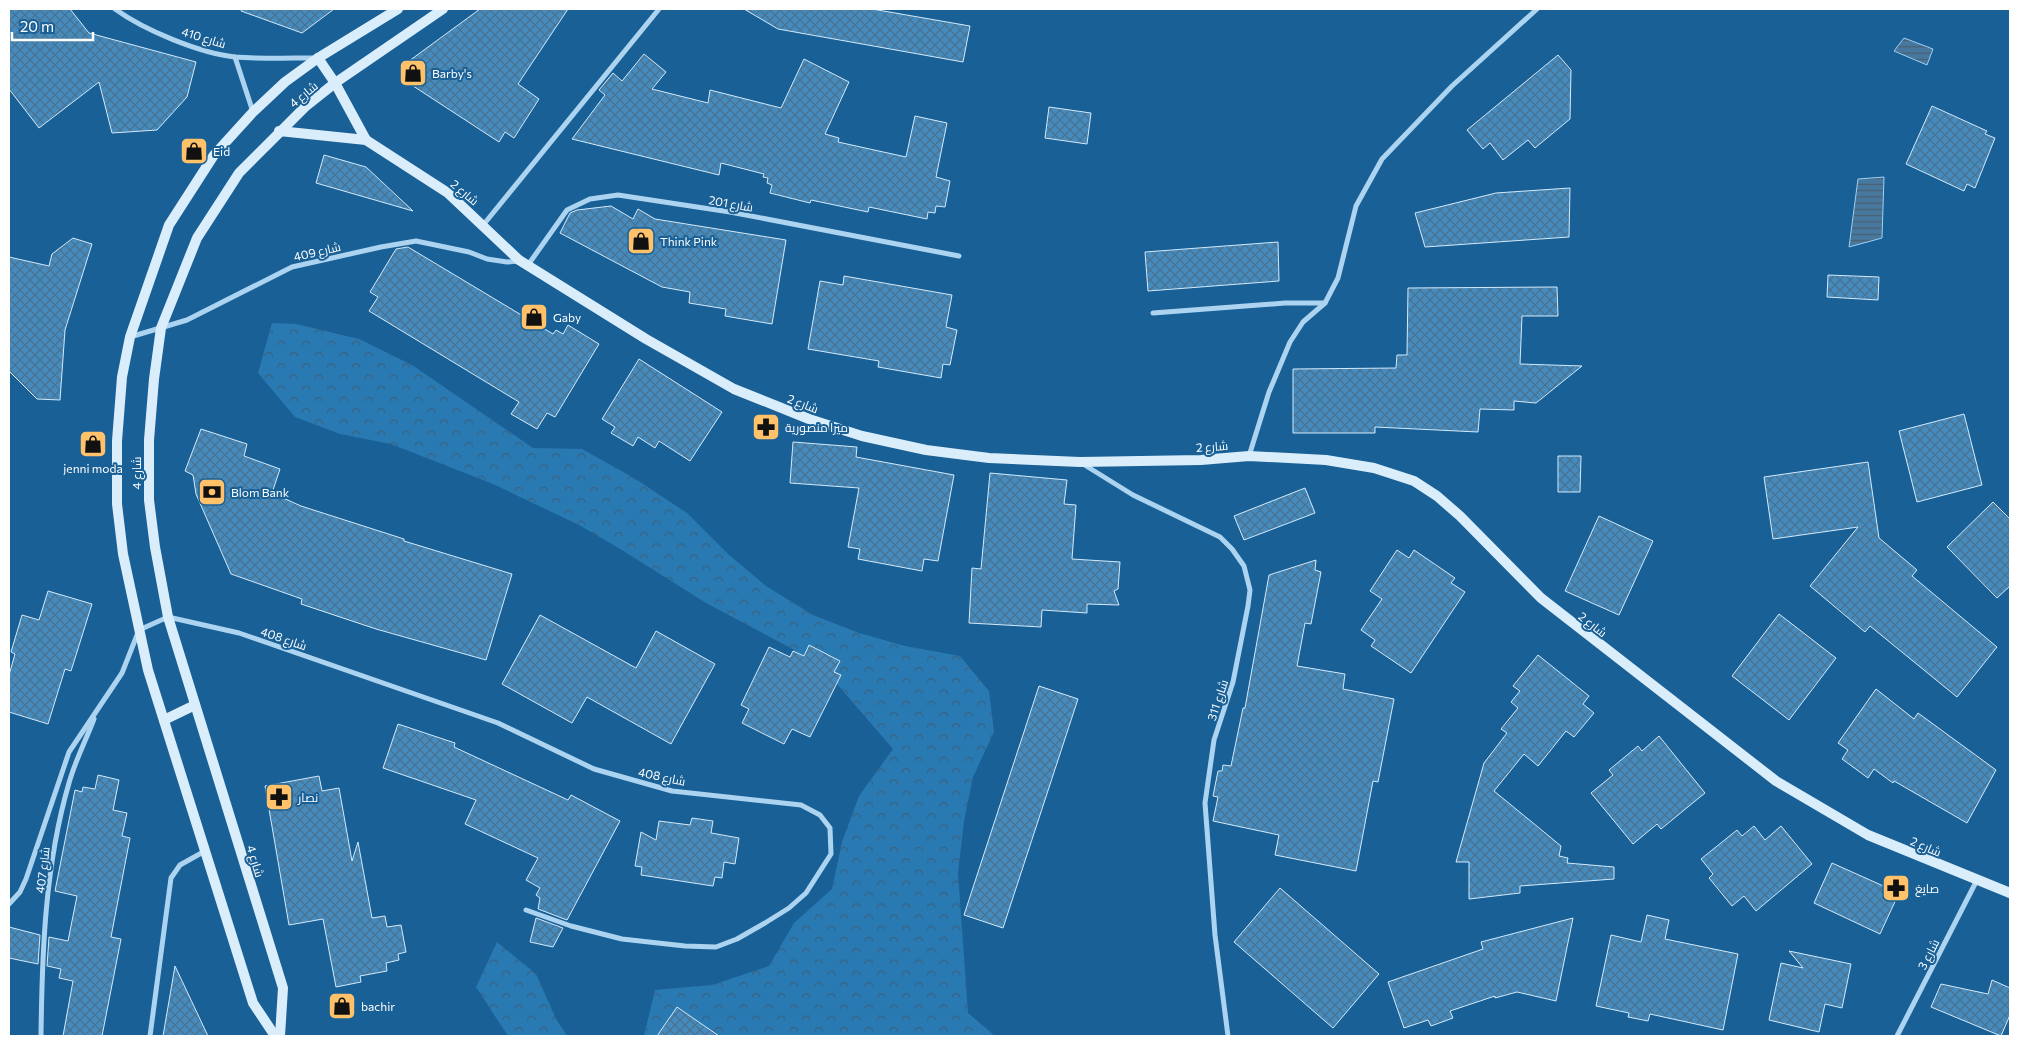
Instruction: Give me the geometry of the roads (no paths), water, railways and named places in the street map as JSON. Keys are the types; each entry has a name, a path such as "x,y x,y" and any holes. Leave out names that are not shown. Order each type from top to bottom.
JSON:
{"main road":[{"name":"شارع 4","path":"274,1036 253,1003 148,670 123,554 116,504 117,441 122,377 130,337 169,225 214,156 253,112 285,82 318,58 398,9"},
{"name":"شارع 4","path":"280,1036 282,988 168,617 149,500 150,423 161,328 197,238 239,173 279,131 335,83 443,9"},
{"name":"شارع 2","path":"318,58 335,83 366,140"},
{"name":"شارع 2","path":"279,131 366,140 448,193 484,224 524,263 646,339 734,389 809,419 862,436 926,450 989,458 1080,462 1201,460 1249,456 1326,460 1374,468 1414,481 1437,496 1460,516 1540,598 1776,781 1868,835 2010,893"},
{"path":"164,720 195,705"}],"street":[{"name":"شارع 410","path":"115,9 152,32 234,57 318,58"},
{"path":"484,224 659,9"},
{"path":"1249,456 1269,392 1290,342 1304,322 1325,303 1338,278 1356,206 1382,158 1452,86 1537,9"},
{"name":"شارع 410","path":"234,57 253,112"},
{"name":"شارع 201","path":"524,263 567,210 590,199 618,195 730,212 959,256"},
{"name":"شارع 409","path":"130,337 187,320 292,267 380,247 416,241 469,252 487,259 524,263"},
{"path":"1153,313 1285,303 1325,303"},
{"name":"شارع 311","path":"1080,462 1132,495 1220,537 1232,549 1244,566 1250,590 1248,606 1234,682 1214,740 1206,803 1215,935 1228,1036"},
{"path":"9,904 20,892 26,879 69,752 122,673 139,630 168,617"},
{"name":"شارع 408","path":"168,617 239,633 445,704 498,723 594,769 672,791 801,805 820,815 830,828 831,854 806,893 789,908 765,923 737,939 716,947 685,946 622,939 571,926 526,910"},
{"name":"شارع 407","path":"41,1036 42,951 55,842 69,782 96,713"},
{"path":"150,1036 171,878 180,866 205,851"},
{"name":"شارع 3","path":"1897,1036 1977,880"}],"place":[{"name":"Barby's","path":"413,73"},
{"name":"Eid","path":"194,151"},
{"name":"Think Pink","path":"641,241"},
{"name":"Gaby","path":"534,317"},
{"name":"ميرا منصورية","path":"766,427"},
{"name":"jenni moda","path":"93,444"},
{"name":"Blom Bank","path":"212,492"},
{"name":"نصار","path":"279,797"},
{"name":"صايغ","path":"1896,888"},
{"name":"bachir","path":"342,1006"}]}
